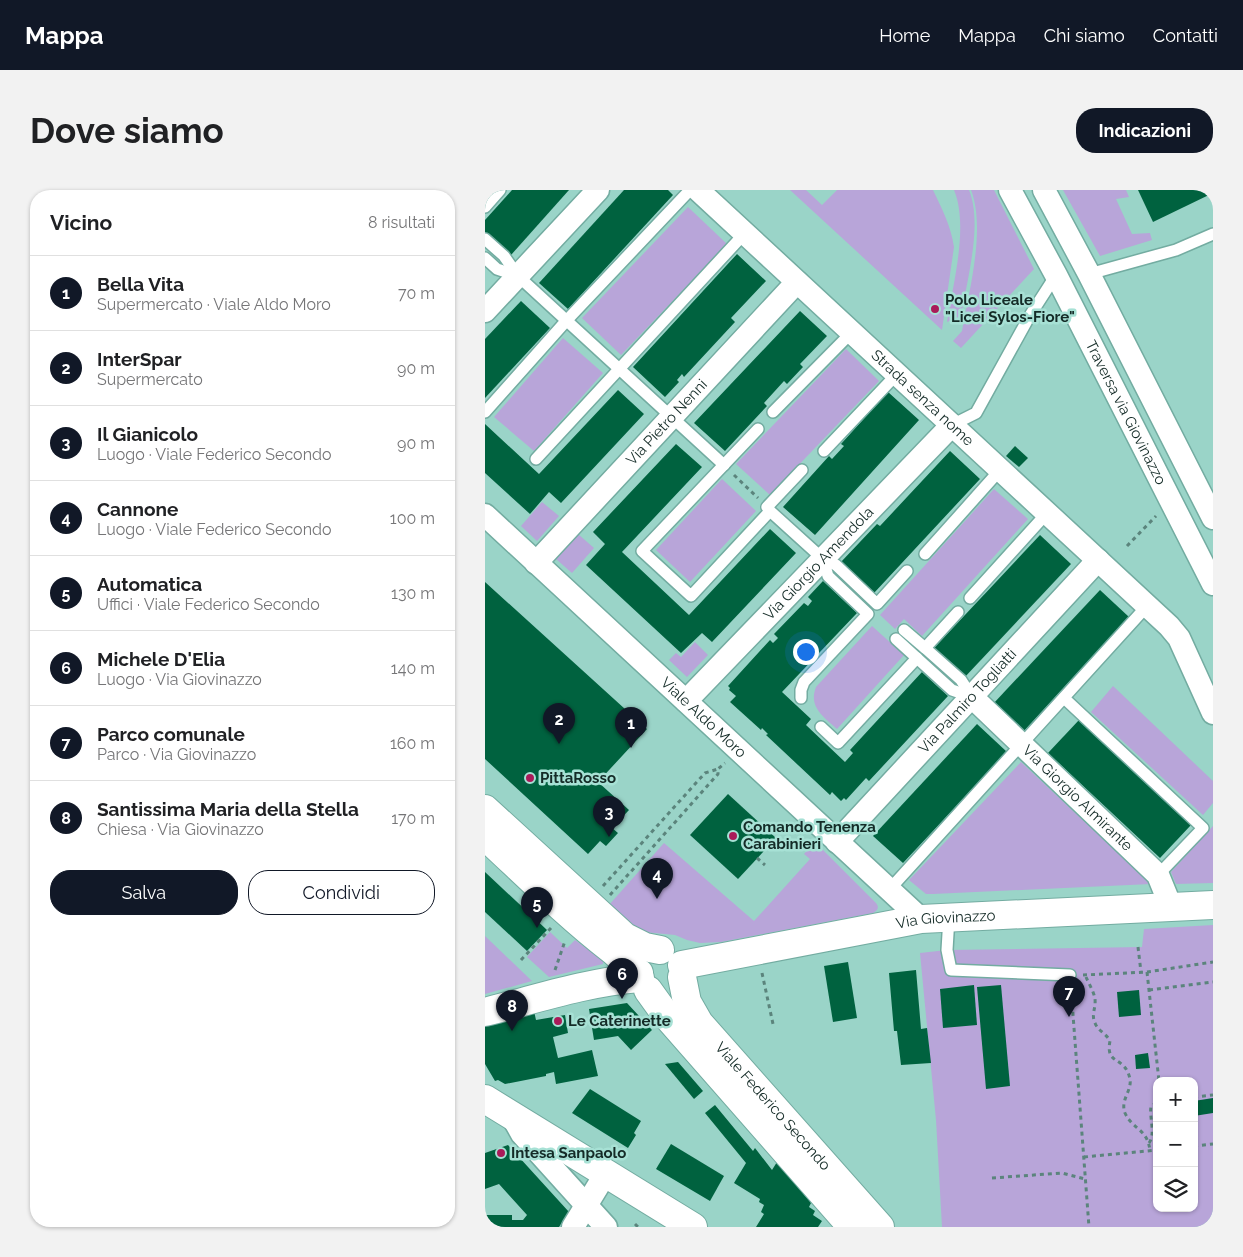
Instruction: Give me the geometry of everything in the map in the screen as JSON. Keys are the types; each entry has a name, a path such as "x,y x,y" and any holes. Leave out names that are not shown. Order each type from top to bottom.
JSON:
{"main road":[{"path":"485,809 625,937 635,944 667,951 679,959 682,971 677,987 666,993 654,993 642,980 643,960 653,951 660,950"},
{"name":"Viale Federico Secondo","path":"485,836 585,929 618,955 642,980 666,1015 852,1227"},
{"name":"Via Giovinazzo","path":"682,971 921,919 1213,905"},
{"name":"Viale Federico Secondo","path":"682,971 687,1002 699,1022 880,1227"},
{"path":"485,1012 557,993 618,980 642,980"},
{"path":"485,1098 693,1227"}],"street":[{"path":"485,311 598,190"},
{"name":"Strada senza nome","path":"698,190 1169,626 1179,638 1213,713"},
{"name":"Traversa via Giovinazzo","path":"1010,190 1056,275 1213,584"},
{"name":"Traversa via Giovinazzo","path":"1045,190 1212,517"},
{"name":"Via Pietro Nenni","path":"537,563 797,282"},
{"name":"Via Giorgio Amendola","path":"686,702 952,425"},
{"name":"Viale Aldo Moro","path":"485,515 921,919"},
{"path":"1184,527 1212,517"},
{"name":"Via Palmiro Togliatti","path":"837,842 1098,560"},
{"name":"Via Giorgio Almirante","path":"972,697 1158,876 1171,907"},
{"path":"511,1114 522,1134 606,1227"},
{"path":"573,1227 606,1173"}],"lane":[{"path":"485,207 501,190"},
{"path":"485,412 567,320 690,190"},
{"path":"537,460 745,233"},
{"path":"1089,274 1176,250 1213,234"},
{"path":"485,239 504,256 518,276 724,466"},
{"path":"485,258 497,269 518,276"},
{"path":"952,425 976,413 1029,317 1056,275"},
{"path":"773,412 851,332"},
{"path":"824,450 897,374"},
{"path":"758,429 642,551 691,596 802,470"},
{"path":"925,554 1000,470"},
{"path":"769,509 823,560 836,565 877,604 907,571"},
{"path":"970,598 1047,513"},
{"path":"801,698 804,682 868,614 828,576 823,560"},
{"path":"889,890 1147,606"},
{"path":"925,648 958,612"},
{"path":"904,630 961,680 972,697"},
{"path":"896,639 952,690 972,697"},
{"path":"821,727 838,743 917,658"},
{"path":"1063,698 1203,828 1158,876"},
{"path":"949,917 947,950 951,970 1069,975"}],"path":[{"path":"724,466 769,509"},
{"path":"1127,546 1170,501"},
{"path":"600,889 705,773 719,769 738,750"},
{"path":"605,900 718,774 719,769"},
{"path":"757,858 765,865"},
{"path":"521,960 553,926"},
{"path":"555,976 564,945"},
{"path":"1137,947 1141,972"},
{"path":"1089,1227 1069,975 1147,972 1213,962"},
{"path":"1147,972 1159,1077"},
{"path":"1084,975 1095,996 1093,1013 1095,1023 1110,1041 1108,1050 1110,1056 1125,1067 1130,1078 1129,1089 1123,1104 1125,1111 1129,1119 1142,1130 1149,1143 1150,1151"},
{"path":"762,977 773,1024"},
{"path":"1149,990 1213,982"},
{"path":"1198,1097 1213,1095"},
{"path":"1149,1143 1153,1138 1150,1113 1151,1106 1153,1105"},
{"path":"1198,1146 1213,1144"},
{"path":"1084,1157 1153,1151"},
{"path":"993,1178 1062,1173 1085,1179"}],"shaded area":[{"path":"790,190 806,190 822,205 837,190 933,190 943,211 954,247 942,330"},
{"path":"954,190 969,190 973,204 974,235 973,252 961,316 947,322 960,238 958,204"},
{"path":"971,190 994,190 1034,269 961,348 953,341 962,331 977,241 975,206"},
{"path":"1063,190 1126,190 1129,197 1116,199 1132,234 1150,233 1152,240 1100,256"},
{"path":"688,207 727,244 621,355 582,318"},
{"path":"563,338 603,373 534,451 494,417"},
{"path":"846,349 879,381 770,495 736,464"},
{"path":"722,479 756,511 690,582 656,550"},
{"path":"994,489 1028,519 922,636 904,619 895,629 880,615"},
{"path":"542,502 559,516 537,541 521,526"},
{"path":"578,534 594,548 572,573 556,559"},
{"path":"872,626 904,655 837,729 823,716 816,706 814,694 816,687"},
{"path":"695,642 708,655 687,677 669,660 676,653 681,657"},
{"path":"1113,686 1213,781 1213,803 1203,815 1091,712"},
{"path":"1021,762 1151,884 926,894 909,880"},
{"path":"1213,826 1213,883 1176,884 1171,872"},
{"path":"815,842 876,903 878,908 876,911 721,942 700,943 675,935 644,932 630,924 609,905 664,843 754,921 810,859 804,854"},
{"path":"1213,925 1213,1227 942,1227 936,1120 920,953 947,950 1142,947 1144,929"},
{"path":"550,932 567,948 575,940 603,960 603,964 549,977 527,957"},
{"path":"485,936 532,981 485,994"}],"building":[{"path":"512,190 569,190 511,255 485,232 485,220"},
{"path":"624,190 668,190 673,195 568,309 539,283"},
{"path":"1138,190 1213,190 1213,193 1153,222"},
{"path":"737,254 766,281 731,318 735,322 684,377 682,374 677,380 679,382 665,397 633,367"},
{"path":"521,301 550,328 485,398 485,339"},
{"path":"800,311 827,336 800,364 803,367 787,384 784,381 764,403 767,406 725,451 694,423"},
{"path":"618,390 644,414 561,503 549,492 530,514 485,473 485,424 539,474"},
{"path":"888,392 919,420 815,535 783,507 829,456 832,459 844,446 841,444"},
{"path":"676,444 702,467 622,552 689,615 770,529 796,553 712,642 702,633 681,653 586,565 605,544 593,532"},
{"path":"1015,446 1028,458 1019,467 1006,456"},
{"path":"950,451 980,479 874,593 841,562 877,524 880,526"},
{"path":"1040,535 1071,564 964,678 933,649"},
{"path":"823,581 857,613 782,692 811,719 806,725 845,762 853,753 850,750 922,672 948,696 869,781 866,778 846,800 844,798 841,801 832,792 830,795 766,735 768,734 762,728 761,730 730,702 736,696 729,690 728,686 770,640 773,643 778,638 774,634 804,603 808,606 812,601 808,597"},
{"path":"485,582 647,729 598,782 629,810 612,828 618,833 606,846 600,841 588,854 485,759"},
{"path":"1100,590 1129,617 1023,732 993,704"},
{"path":"1079,720 1191,825 1160,858 1048,753"},
{"path":"977,724 1007,752 903,863 873,836"},
{"name":"Comando Tenenza Carabinieri","path":"728,794 776,838 738,879 690,835"},
{"path":"485,872 547,930 527,951 485,912"},
{"path":"848,962 857,1018 833,1022 824,966"},
{"path":"916,970 921,1029 927,1028 931,1063 901,1065 897,1031 894,1031 889,973"},
{"path":"974,985 977,1025 943,1028 940,989"},
{"path":"1001,985 1010,1086 986,1089 977,987"},
{"path":"1139,990 1141,1015 1119,1017 1117,992"},
{"path":"627,1003 652,1030 631,1050 618,1036 594,1040 589,1009"},
{"path":"534,1011 536,1020 565,1015 568,1033 553,1037 558,1058 592,1050 598,1076 556,1084 554,1072 546,1074 546,1076 505,1084 498,1080 495,1081 485,1064 485,1023"},
{"path":"1148,1053 1150,1068 1136,1069 1135,1055"},
{"path":"678,1062 703,1091 694,1099 665,1064"},
{"path":"590,1089 641,1121 634,1133 636,1135 628,1148 572,1113"},
{"path":"1213,1098 1213,1113 1198,1115 1198,1100"},
{"path":"715,1105 753,1151 755,1148 772,1170 777,1162 811,1203 809,1207 815,1211 813,1215 822,1221 818,1227 756,1227 764,1214 761,1212 764,1205 759,1202 760,1199 734,1183 746,1163 705,1113"},
{"path":"671,1144 724,1176 710,1201 656,1169"},
{"path":"508,1145 569,1212 559,1227 485,1227 485,1215 512,1215 512,1220 523,1220 527,1215 499,1184 485,1189 485,1153"}],"place":[{"name":"Polo Liceale \"Licei Sylos-Fiore\"","path":"935,309"},
{"name":"InterSpar","path":"559,744"},
{"name":"Bella Vita","path":"631,748"},
{"name":"PittaRosso","path":"530,778"},
{"name":"Comando Tenenza Carabinieri","path":"733,836"},
{"name":"Il Gianicolo","path":"609,837"},
{"name":"Cannone","path":"657,899"},
{"name":"Automatica","path":"537,928"},
{"name":"Michele D'Elia","path":"622,999"},
{"name":"Parco comunale","path":"1069,1017"},
{"name":"Le Caterinette","path":"558,1021"},
{"name":"Santissima Maria della Stella","path":"512,1031"},
{"name":"Intesa Sanpaolo","path":"501,1153"}]}
